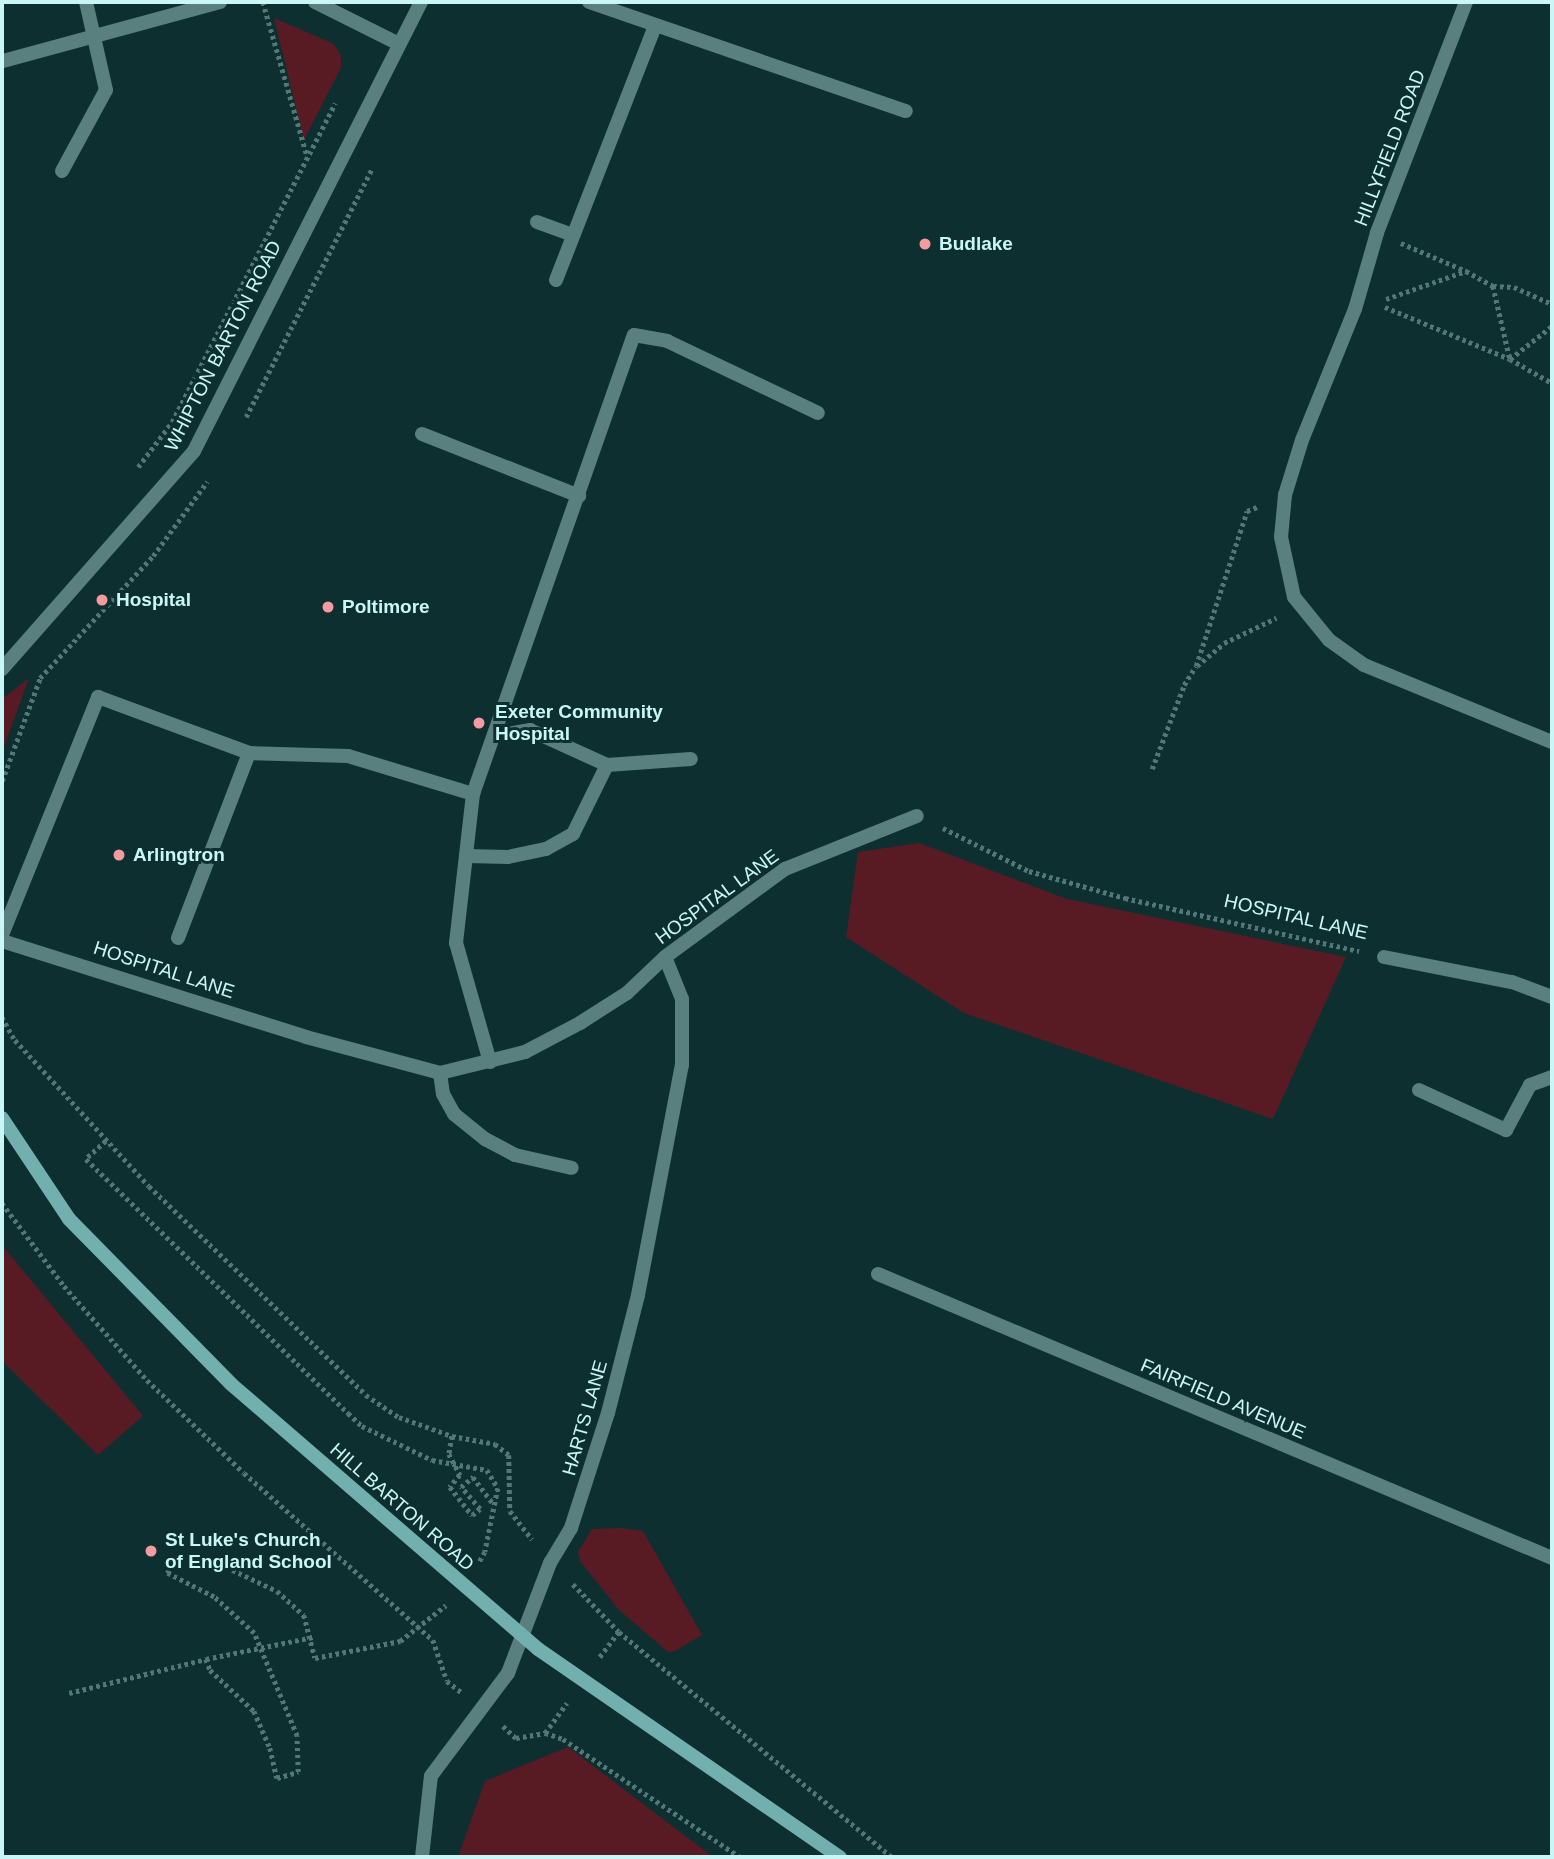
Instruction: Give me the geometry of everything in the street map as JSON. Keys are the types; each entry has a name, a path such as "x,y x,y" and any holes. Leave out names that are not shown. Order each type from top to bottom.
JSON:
{"main road":[{"name":"HILL BARTON ROAD","path":"2,1118 69,1220 231,1384 523,1637 582,1681 840,1857"}],"street":[{"path":"62,171 106,90 97,35 86,2"},
{"path":"3,61 220,2"},
{"path":"315,2 399,44"},
{"name":"WHIPTON BARTON ROAD","path":"2,669 194,451 421,2"},
{"path":"590,2 906,111"},
{"name":"HILLYFIELD ROAD","path":"1466,2 1377,233 1355,309 1302,440 1285,495 1281,537 1294,597 1329,640 1364,666 1552,741"},
{"path":"556,280 655,26"},
{"path":"537,222 573,235"},
{"path":"490,1062 456,943 473,794 496,736 634,334 667,341 818,413"},
{"path":"422,434 579,496"},
{"path":"2,936 98,697 249,753 348,756 473,794"},
{"path":"496,736 530,730 607,765 691,759"},
{"path":"178,938 249,753"},
{"path":"467,856 508,857 546,849 573,834 607,765"},
{"name":"HOSPITAL LANE","path":"2,941 320,1041 440,1073 525,1052 580,1023 627,993 665,957 785,869 917,816"},
{"name":"HARTS LANE","path":"422,1857 430,1776 484,1710 508,1673 551,1563 571,1528 608,1413 638,1296 682,1065 682,999 665,957"},
{"name":"HOSPITAL LANE","path":"1384,957 1512,982 1552,997"},
{"path":"440,1073 443,1094 454,1114 485,1139 515,1155 572,1168"},
{"path":"1419,1090 1506,1130 1530,1085 1552,1077"},
{"name":"FAIRFIELD AVENUE","path":"878,1274 1552,1559"}],"path":[{"path":"263,2 307,155"},
{"path":"134,472 172,422 337,99"},
{"path":"1414,248 1493,286 1514,287 1552,304"},
{"path":"1466,271 1375,302 1510,359 1552,383"},
{"path":"1493,286 1510,359"},
{"path":"1510,359 1552,326"},
{"path":"1153,769 1184,685 1196,666 1247,512 1285,495"},
{"path":"1196,666 1224,643 1302,607"},
{"name":"HOSPITAL LANE","path":"917,816 1030,871 1125,898 1384,957"},
{"path":"2,1017 15,1040 106,1141 366,1395 399,1417 452,1436 495,1444 509,1455 510,1511 551,1563 619,1632 892,1857"},
{"path":"106,1141 86,1158 362,1426 432,1460 487,1470"},
{"path":"2,1203 64,1286 147,1380 244,1473 433,1640 447,1681"},
{"path":"452,1436 449,1454 460,1475 450,1487 472,1515 480,1509 461,1487 473,1477 495,1506"},
{"path":"206,1659 209,1670 254,1711 270,1748 277,1778 298,1772 297,1735 254,1633 237,1614 167,1573 180,1555 207,1558 277,1591 304,1615 313,1637 316,1658"},
{"path":"619,1632 545,1733 563,1739 740,1857"},
{"path":"69,1693 206,1659 313,1637"}],"shaded area":[{"path":"274,18 334,44 341,56 341,68 304,140"},
{"path":"29,678 9,733 2,753 2,699"},
{"path":"919,843 1067,899 1346,957 1273,1119 964,1013 846,937 858,852"},
{"path":"2,1245 143,1416 98,1455 2,1361"},
{"path":"621,1528 643,1531 702,1635 675,1651 668,1652 618,1609 580,1561 578,1552 592,1529"},
{"path":"568,1747 713,1857 458,1857 485,1781"}],"place":[{"name":"Budlake","path":"925,244"},
{"name":"Hospital","path":"102,600"},
{"name":"Poltimore","path":"328,607"},
{"name":"Exeter Community Hospital","path":"479,723"},
{"name":"Arlingtron","path":"119,855"},
{"name":"St Luke's Church of England School","path":"151,1551"}]}
